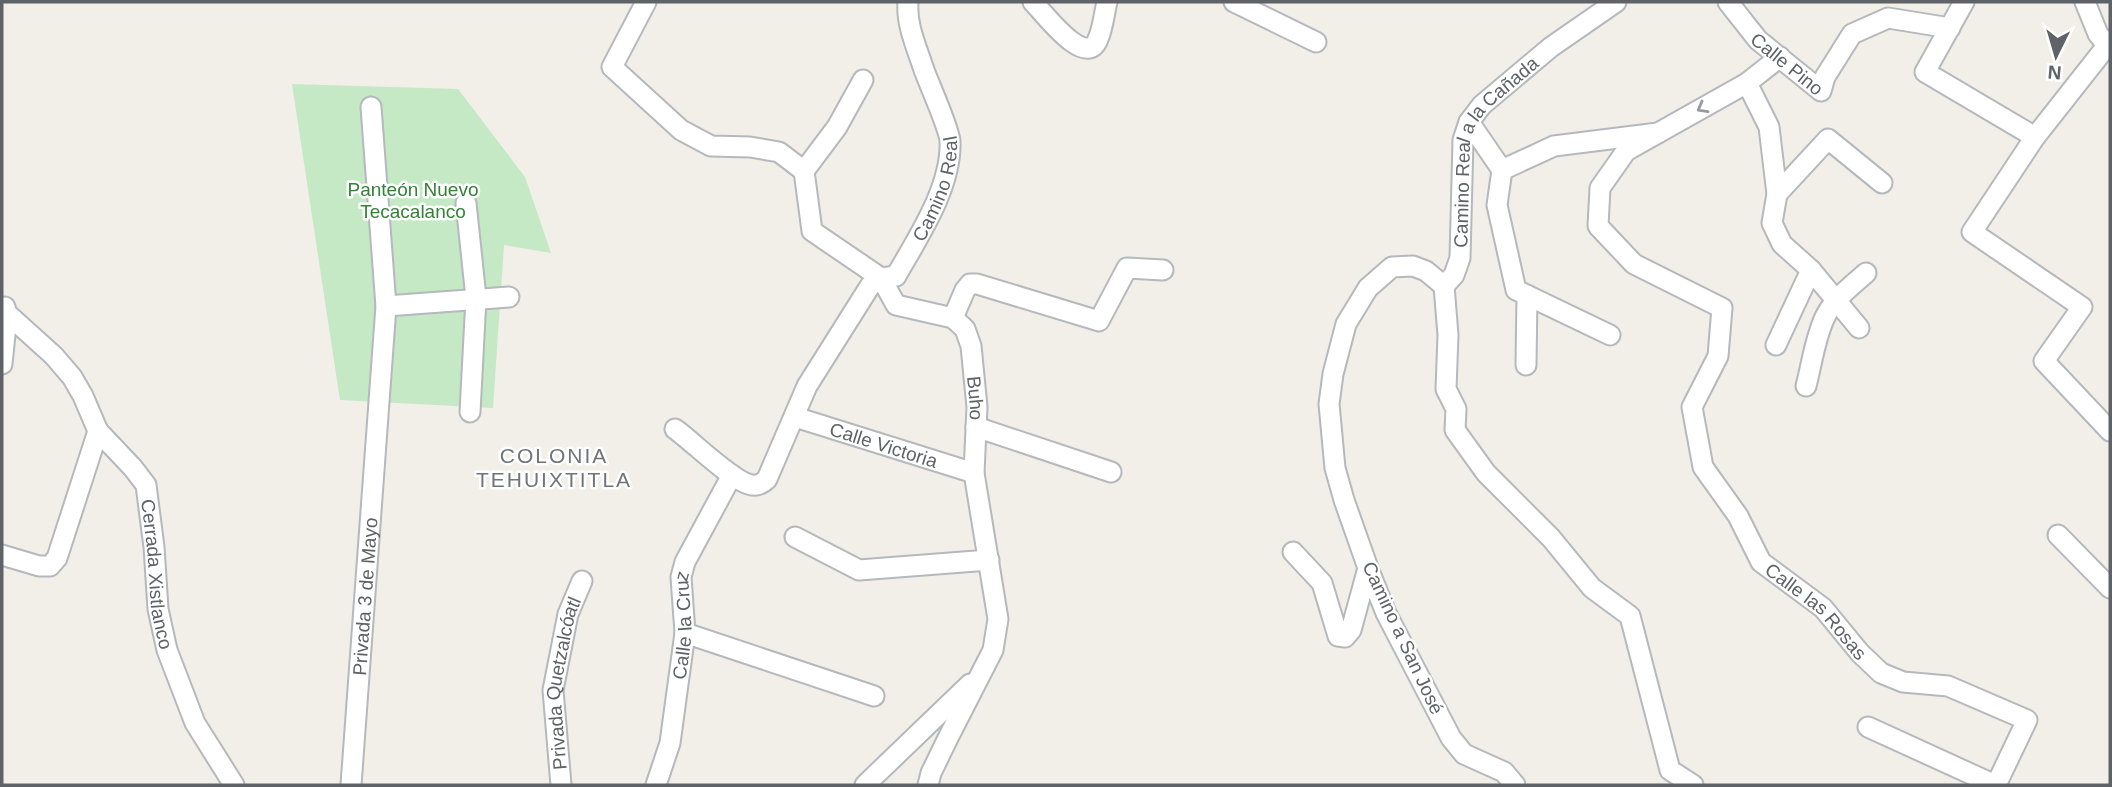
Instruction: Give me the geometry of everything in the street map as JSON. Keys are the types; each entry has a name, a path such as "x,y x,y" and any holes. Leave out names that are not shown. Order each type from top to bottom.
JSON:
{"street":[{"path":"646,2 612,67 681,130 711,146 750,147 779,152 804,171"},
{"name":"Camino Real","path":"881,278 896,276 919,236 947,175 950,139 916,44 907,12 908,2"},
{"path":"1033,2 1074,45 1086,49 1093,47 1098,40 1107,2"},
{"path":"1234,2 1316,42"},
{"name":"Camino Real a la Cañada","path":"1444,286 1454,275 1460,258 1463,140 1469,121 1482,105 1551,47 1616,2"},
{"name":"Calle Pino","path":"1728,2 1758,40 1821,91 1825,78 1852,34 1888,18 1950,28"},
{"path":"1964,2 1925,72 2035,137"},
{"path":"2085,2 2098,34 2109,44 2035,137 1972,232 2082,307 2044,361 2110,431"},
{"path":"1502,170 1554,146 1658,133 1747,83 1780,57"},
{"path":"863,80 837,127 804,171 812,230 881,278 897,305 953,318 965,290 970,284 977,284 1099,321 1127,268 1163,270"},
{"path":"1747,83 1769,127 1777,194 1772,223 1782,244 1811,270 1859,328"},
{"name":"Privada 3 de Mayo","path":"351,785 386,306 371,107"},
{"path":"1469,121 1502,170 1497,205 1516,290 1610,335"},
{"name":"Calle las Rosas","path":"1658,133 1626,151 1600,188 1598,226 1634,264 1722,308 1718,356 1692,407 1703,467 1738,516 1761,562 1823,608 1860,653 1881,673 1903,682 1948,686 2027,720 1996,785"},
{"path":"1777,194 1828,139 1882,183"},
{"path":"467,203 476,298 470,412"},
{"name":"Camino a San José","path":"1444,286 1426,271 1413,266 1392,268 1368,288 1346,324 1333,374 1329,404 1335,468 1368,568 1387,613 1451,738 1464,754 1504,772 1515,785"},
{"path":"1776,345 1811,270"},
{"path":"1806,386 1825,317 1836,300 1866,272"},
{"path":"674,429 732,475 751,485 761,484 767,479 807,386 870,286 881,278"},
{"path":"1444,286 1448,335 1446,389 1456,409 1455,430 1486,473 1551,538 1592,588 1630,616 1671,770 1693,785"},
{"path":"1526,365 1527,295"},
{"path":"386,306 509,297"},
{"path":"2,364 4,307"},
{"name":"Cerrada Xistlanco","path":"4,307 72,377 97,431 146,485 158,609 167,650 195,723 234,785"},
{"name":"Buho","path":"928,785 993,650 998,627 995,589 974,472 977,407 971,346 965,329 953,318"},
{"name":"Calle Victoria","path":"795,417 974,472"},
{"path":"976,426 1111,472"},
{"path":"2,555 39,566 50,566 57,558 97,431"},
{"name":"Calle la Cruz","path":"656,785 670,743 685,633 681,577 685,562 732,475"},
{"path":"2058,535 2110,588"},
{"path":"795,537 859,570 989,560"},
{"path":"1293,552 1322,583 1339,636 1345,638 1351,630 1368,568"},
{"name":"Privada Quetzalcóatl","path":"561,785 553,691 568,614 582,581"},
{"path":"685,633 874,696"},
{"path":"864,785 980,673"},
{"path":"1868,727 1996,785"}],"green space":[{"name":"Panteón Nuevo Tecacalanco","path":"292,84 458,89 525,177 551,253 504,245 493,408 340,400"}],"district":[{"name":"COLONIA TEHUIXTITLA","path":"554,467"}]}
